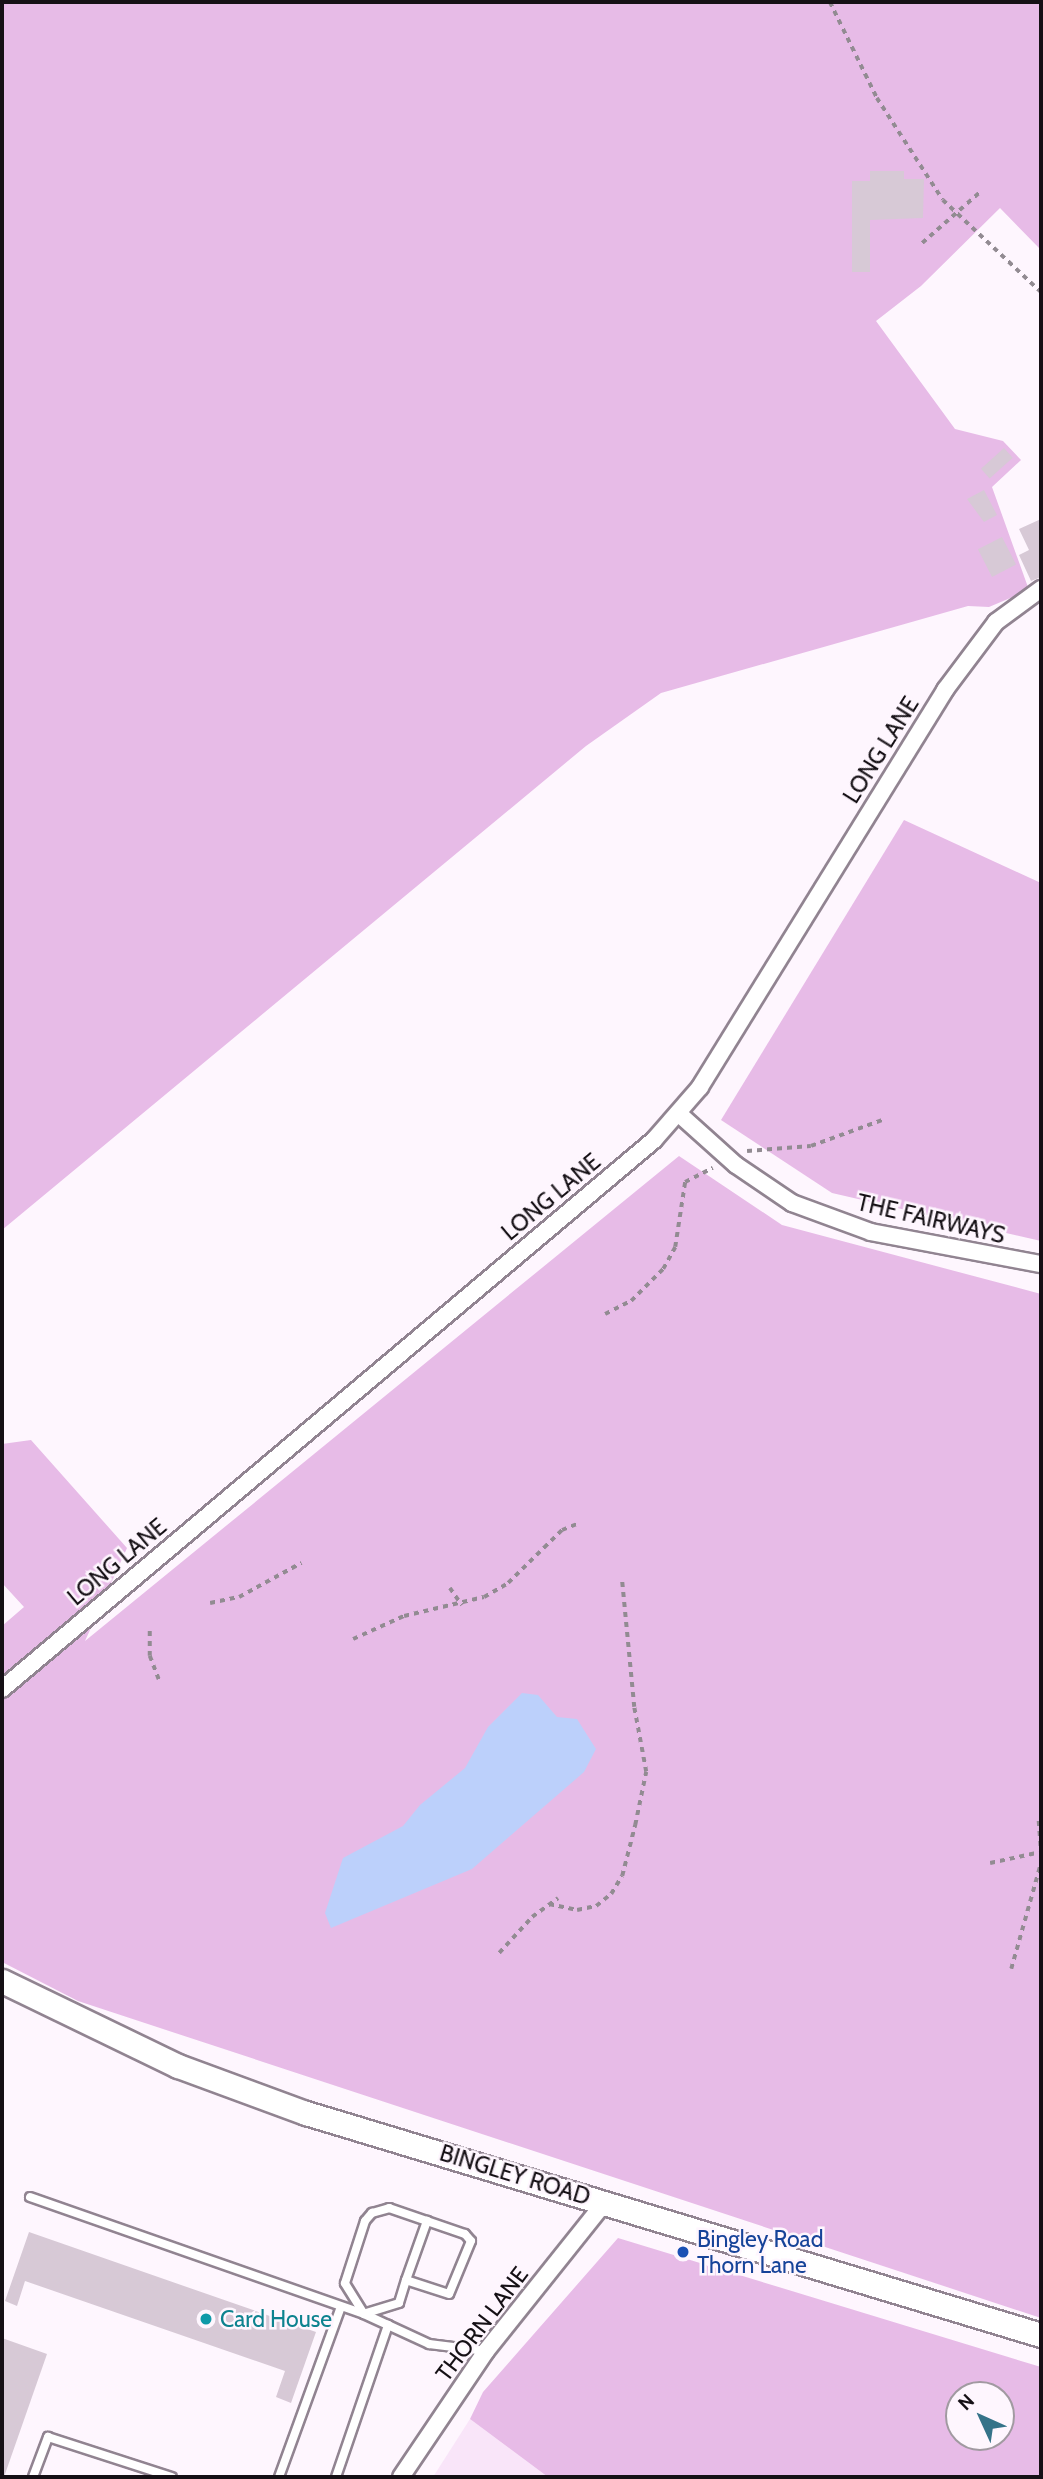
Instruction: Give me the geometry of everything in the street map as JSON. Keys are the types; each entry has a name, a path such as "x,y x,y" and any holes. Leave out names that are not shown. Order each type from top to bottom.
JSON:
{"main road":[{"name":"BINGLEY ROAD","path":"2,1981 178,2066 306,2113 1041,2335"}],"street":[{"name":"LONG LANE","path":"2,1689 654,1140 700,1087 945,690 996,622 1041,589"},
{"name":"THE FAIRWAYS","path":"678,1112 736,1165 792,1203 871,1233 1041,1264"},
{"name":"THORN LANE","path":"401,2477 486,2351 605,2203"}],"lane":[{"path":"30,2197 364,2314 429,2344 486,2351"},
{"path":"364,2314 345,2283 365,2221 372,2213 389,2208 428,2221 471,2241 449,2294 405,2280"},
{"path":"364,2314 399,2303 428,2221"},
{"path":"279,2477 341,2307"},
{"path":"336,2477 388,2325"},
{"path":"33,2477 48,2437 172,2477"}],"path":[{"path":"830,2 877,97 943,200 1041,292"},
{"path":"922,243 979,194"},
{"path":"742,1153 755,1147 778,1151 811,1146 885,1119"},
{"path":"605,1314 631,1301 663,1269 675,1247 685,1182 721,1165"},
{"path":"353,1639 404,1616 462,1605 509,1583 562,1530 577,1524"},
{"path":"210,1603 239,1597 301,1563"},
{"path":"549,1904 577,1910 596,1906 611,1894 622,1876 635,1825 646,1772 634,1707 622,1581"},
{"path":"450,1587 462,1605"},
{"path":"150,1631 150,1657 159,1679"},
{"path":"990,1863 1041,1852 1039,1821"},
{"path":"1011,1969 1041,1862"},
{"path":"499,1953 558,1898"}],"shaded area":[{"path":"2,2 1041,2 1041,250 1000,208 921,286 876,321 955,429 1003,441 1021,460 992,487 1029,590 989,607 968,606 661,693 586,746 2,1230"},
{"path":"904,820 1041,883 1041,1241 832,1193 721,1120"},
{"path":"679,1156 782,1225 1041,1294 1041,2318 78,2001 2,1962 2,1626 24,1607 2,1583 2,1444 31,1440 127,1548 85,1641"},
{"path":"618,2238 1041,2367 1041,2477 548,2477 470,2419 483,2392"},
{"path":"470,2419 548,2477 433,2477"}],"water":[{"path":"522,1693 538,1695 557,1717 577,1719 596,1749 584,1772 472,1869 331,1928 325,1913 343,1858 403,1826 420,1805 465,1768 488,1727"}],"building":[{"path":"870,171 904,171 904,179 924,179 923,218 870,220 870,272 852,272 852,181 870,181"},
{"path":"1004,448 1013,458 990,478 981,469"},
{"path":"984,490 997,515 984,522 967,499"},
{"path":"1041,519 1041,577 1031,581 1019,555 1029,550 1019,529"},
{"path":"1002,537 1016,565 992,577 978,549"},
{"name":"Card House","path":"29,2232 316,2332 291,2403 276,2397 285,2371 25,2281 17,2306 5,2301"},
{"path":"2,2338 47,2354 4,2477 2,2477"}],"place":[{"name":"Bingley Road Thorn Lane","path":"683,2252"},
{"name":"Card House","path":"206,2319"}]}
